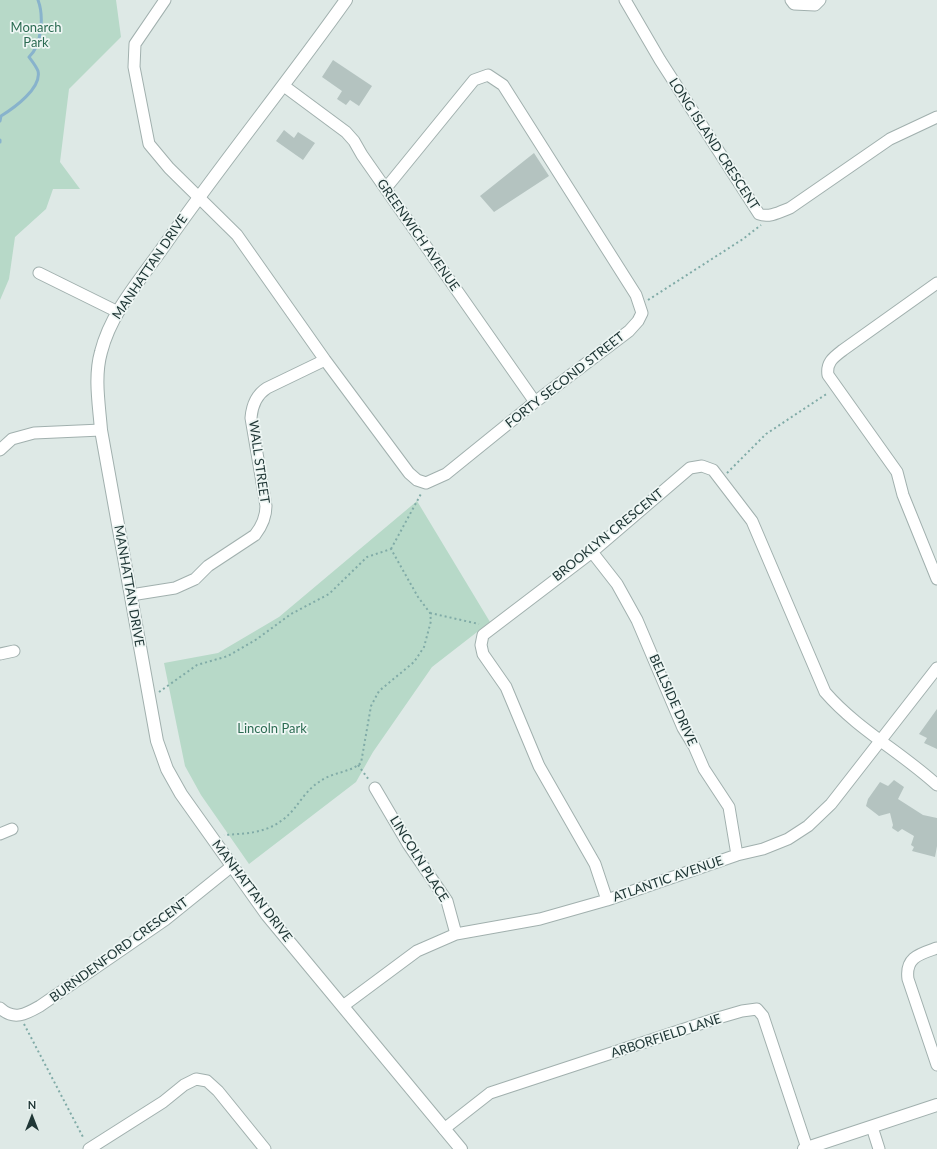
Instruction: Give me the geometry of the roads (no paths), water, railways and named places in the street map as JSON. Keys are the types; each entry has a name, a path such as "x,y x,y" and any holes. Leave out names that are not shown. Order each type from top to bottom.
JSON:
{"street":[{"path":"165,0 135,44 134,66 139,84 146,135 149,144 155,153 237,235 325,360"},
{"name":"MANHATTAN DRIVE","path":"346,0 284,86 199,196 118,312 101,352 97,383 101,430 157,741 167,769 181,794 267,915 461,1149"},
{"name":"LONG ISLAND CRESCENT","path":"624,0 751,204 759,214 775,214 790,208 890,139 937,117"},
{"path":"791,0 794,4 815,4 820,0"},
{"name":"FORTY SECOND STREET","path":"325,360 409,473 417,480 426,484 446,474 535,402 629,331 638,321 642,313 640,305 524,118 502,85 488,76 474,80 386,188"},
{"name":"GREENWICH AVENUE","path":"284,86 346,132 354,141 362,155 535,402"},
{"path":"39,273 118,312"},
{"path":"937,283 830,361 827,367 828,375 897,472 903,495 937,579"},
{"name":"WALL STREET","path":"131,595 175,588 195,579 208,566 256,535 261,529 266,516 266,506 252,418 252,410 255,401 260,393 267,388 325,360"},
{"path":"0,450 12,439 34,433 101,430"},
{"name":"BROOKLYN CRESCENT","path":"607,900 595,864 539,766 506,687 483,654 481,645 483,635 491,627 592,552 690,468 702,466 713,470 752,521 825,692 838,707 880,742 937,785"},
{"name":"BELLSIDE DRIVE","path":"592,552 617,584 629,606 683,728 694,746 704,769 729,807 737,855"},
{"path":"0,654 14,651"},
{"name":"ATLANTIC AVENUE","path":"343,1006 417,951 456,934 540,919 607,900 737,855 764,849 788,839 808,826 831,804 937,668"},
{"name":"LINCOLN PLACE","path":"375,788 408,844 447,901 456,934"},
{"path":"0,834 12,829"},
{"name":"BURNDENFORD CRESCENT","path":"0,1008 6,1013 19,1016 40,1006 165,920 232,866"},
{"path":"937,948 912,959 906,969 937,1065"},
{"name":"ARBORFIELD LANE","path":"444,1129 490,1093 718,1018 742,1011 757,1010 763,1016 806,1148"},
{"path":"87,1146 163,1102 184,1085 196,1079 207,1081 218,1090 265,1149"},
{"path":"806,1148 937,1105"},
{"path":"872,1127 879,1149"}],"waterway":[{"path":"0,121 1,116 26,97 36,84 38,71 29,57 37,45 41,30 41,14 38,0"}],"park label":[{"name":"Monarch Park","path":"36,36"},
{"name":"Lincoln Park","path":"272,729"}]}
